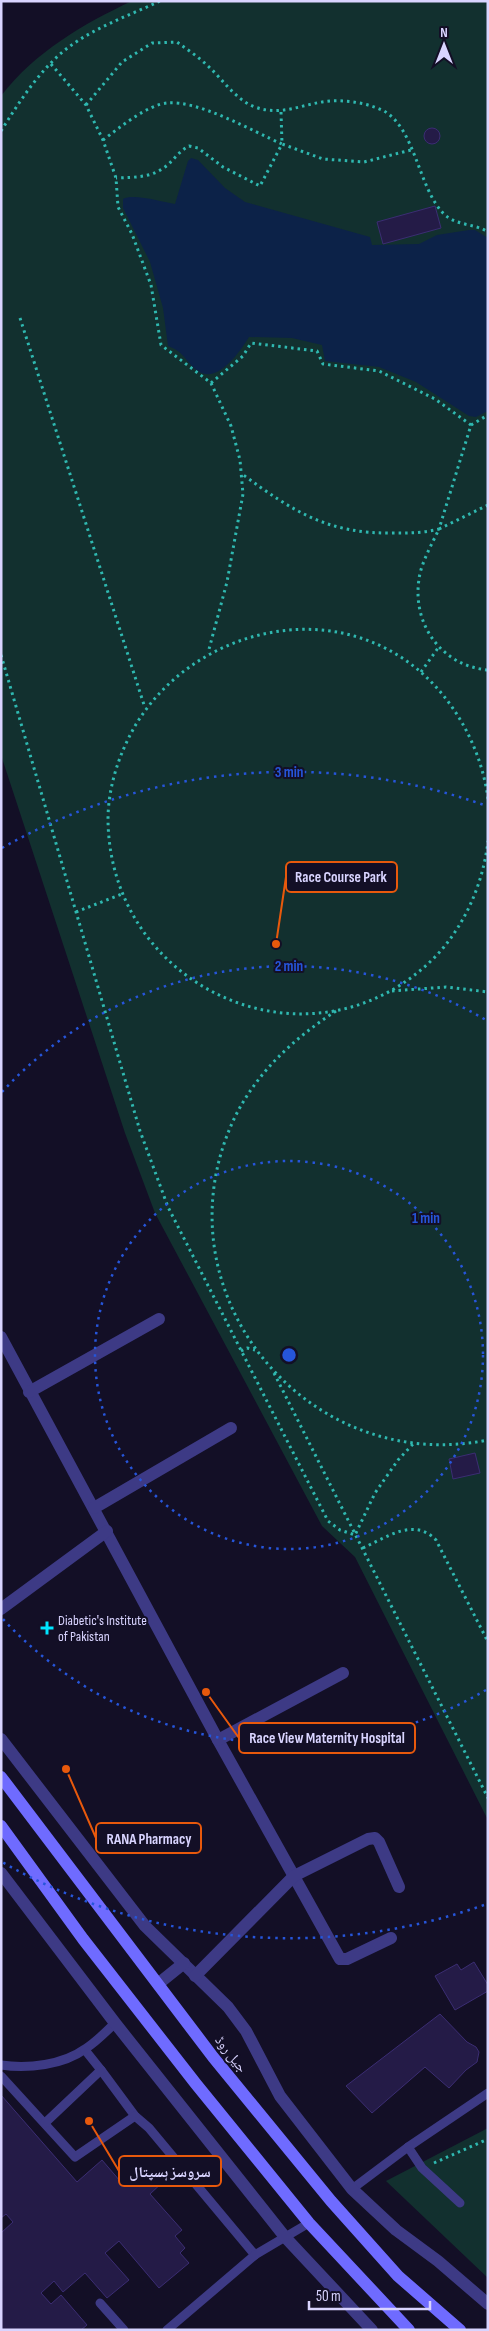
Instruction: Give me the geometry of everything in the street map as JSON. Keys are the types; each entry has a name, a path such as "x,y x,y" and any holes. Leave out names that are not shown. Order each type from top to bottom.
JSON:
{"main road":[{"name":"جیل روڈ","path":"1,1777 214,2057 331,2200 398,2276 460,2330"},
{"path":"1,1826 83,1939 308,2223 409,2330"}],"street":[{"path":"29,1392 158,1318"},
{"path":"1,1337 218,1740 340,1959 347,1959 391,1938"},
{"path":"94,1508 231,1428"},
{"path":"1,1609 107,1531"},
{"path":"218,1740 343,1673"},
{"path":"1,1739 145,1926 228,2007 246,2031 280,2096 352,2189 396,2230 438,2261 488,2304"},
{"path":"195,1976 294,1876 368,1839 375,1838 379,1842 398,1887"},
{"path":"3,1879 285,2237 372,2330"},
{"path":"158,1984 184,1963"}],"lane":[{"path":"1,2065 30,2066 51,2063 85,2050 115,2023"},
{"path":"85,2050 135,2116 149,2128 255,2255"},
{"path":"45,2123 101,2070"},
{"path":"1,2076 75,2157 135,2116"},
{"path":"352,2189 408,2147 488,2093"},
{"path":"408,2147 422,2168 460,2203"},
{"path":"168,2330 255,2255 308,2223"},
{"path":"100,2304 124,2330"}],"path":[{"path":"1,131 27,90 59,55 86,36 160,1"},
{"path":"86,104 122,62 152,43 177,42 210,68 232,92 255,107 281,112 329,101 354,101 384,111 404,129 411,150 442,212 457,222 478,226 488,232"},
{"path":"51,64 86,104 103,140 116,178 118,207 132,234 151,285 161,345 211,383 232,426 243,494 227,582 208,654"},
{"path":"103,140 133,117 166,103 201,108 282,144 323,159 364,162 411,150"},
{"path":"116,178 149,176 167,166 180,151 189,146 198,148 223,166 260,186 282,144 281,112"},
{"path":"20,318 145,709"},
{"path":"211,383 243,356 251,342 292,346 317,351 323,364 379,370 436,398 470,425"},
{"path":"488,415 470,425 439,529 419,578 418,597 422,616 438,648 453,660 469,668 488,670"},
{"path":"241,474 280,502 310,518 347,531 425,532 439,529 488,505"},
{"path":"488,799 485,779 470,736 451,704 421,672 383,647 340,633 294,630 250,636 208,654 173,678 145,709 126,742 113,779 109,808 111,857 122,894 144,932 173,965 208,990 249,1007 292,1014 336,1011 364,1004 391,991 424,968 452,939 473,900 486,860 488,841"},
{"path":"421,672 438,648"},
{"path":"1,655 140,1131 168,1207 328,1521 340,1530 355,1535"},
{"path":"76,912 122,894"},
{"path":"391,991 446,987 488,992"},
{"path":"336,1011 291,1043 258,1078 234,1119 218,1164 212,1212 216,1260 230,1305 256,1350 272,1370 304,1399 344,1423 390,1439 414,1443 438,1445 488,1440"},
{"path":"241,1351 247,1348 256,1350"},
{"path":"272,1370 488,1798"},
{"path":"355,1535 375,1493 398,1460 414,1443"},
{"path":"362,1548 407,1528 429,1532 436,1540 488,1642"},
{"path":"422,2168 488,2139"}],"green space":[{"path":"132,1 488,1 488,1820 355,1557 322,1526 155,1213 125,1133 1,755 1,96 14,80 44,53 96,19"},
{"path":"488,2128 488,2278 386,2181"}],"water":[{"path":"191,158 198,160 225,188 245,202 370,237 372,245 419,244 437,235 469,230 475,230 488,238 488,411 476,417 469,416 416,382 379,367 325,361 322,345 292,338 249,337 228,364 221,370 206,374 198,371 182,354 168,346 163,308 150,262 123,208 123,199 141,197 175,204 188,161"}],"building":[{"path":"432,128 440,136 432,144 424,136"},
{"path":"435,206 441,228 383,244 377,222"},
{"path":"475,1453 480,1473 453,1479 449,1459"},
{"path":"474,1962 488,1985 488,1991 455,2010 435,1976 457,1964 461,1970"},
{"path":"440,2014 467,2042 476,2047 479,2052 477,2062 466,2070 449,2088 425,2067 372,2113 346,2086"},
{"path":"1,2095 77,2182 102,2160 120,2181 145,2160 164,2181 150,2194 182,2230 175,2236 185,2248 180,2253 189,2263 159,2288 119,2241 105,2253 129,2280 107,2298 85,2273 63,2292 54,2281 41,2293 51,2304 61,2295 87,2325 81,2330 1,2330 1,2233 13,2222 6,2214 1,2218"}],"place":[{"name":"Race Course Park","path":"276,944"},
{"name":"Diabetic's Institute of Pakistan","path":"47,1628"},
{"name":"Race View Maternity Hospital","path":"206,1692"},
{"name":"RANA Pharmacy","path":"66,1769"},
{"name":"سروسز ہسپتال","path":"89,2121"}]}
